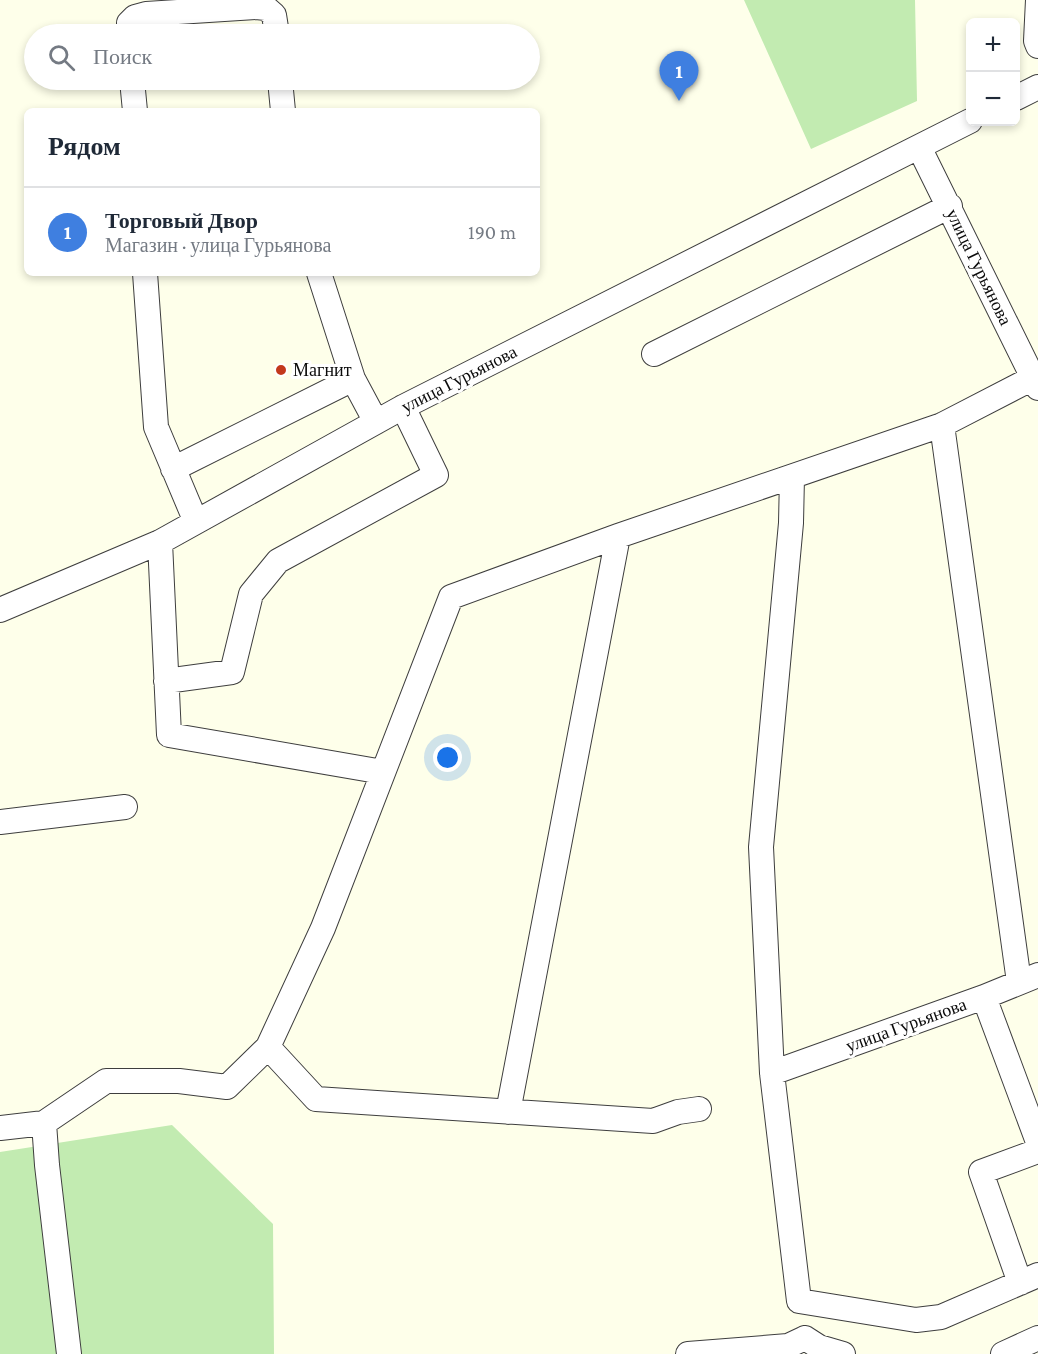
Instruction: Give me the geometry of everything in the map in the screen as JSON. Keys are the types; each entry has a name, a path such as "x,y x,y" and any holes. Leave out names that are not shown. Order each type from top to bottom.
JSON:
{"street":[{"path":"1038,0 1036,42 1038,46"},
{"path":"129,24 135,17 146,14 256,7 266,8 274,15 275,24"},
{"path":"1020,96 1038,87"},
{"path":"133,90 135,108"},
{"path":"281,90 283,108"},
{"name":"улица Гурьянова","path":"0,610 160,542 403,407 966,123"},
{"name":"улица Гурьянова","path":"919,147 1036,383"},
{"path":"654,354 950,206"},
{"path":"145,276 156,427 196,522"},
{"path":"320,276 353,379 376,422"},
{"path":"173,469 353,379"},
{"path":"0,1128 44,1123 106,1081 179,1081 227,1087 268,1047 323,928 451,597 618,536 942,425 1036,383"},
{"path":"166,681 232,672 251,594 278,561 436,475 403,407"},
{"path":"942,425 1028,978"},
{"path":"792,477 791,523 761,847 772,1073 799,1301 809,1318 805,1338"},
{"path":"508,1112 618,536"},
{"path":"160,542 169,735 383,772"},
{"path":"0,822 125,807"},
{"name":"улица Гурьянова","path":"772,1073 984,997 1028,978"},
{"path":"984,997 1038,1142"},
{"path":"268,1047 316,1099 653,1121 678,1112 699,1109"},
{"path":"44,1123 46,1165 69,1354"},
{"path":"799,1301 916,1320 941,1317 1029,1279 981,1172 1038,1151"},
{"path":"688,1354 788,1346 805,1338"},
{"path":"805,1338 819,1347 843,1354"},
{"path":"1003,1354 1038,1338"}],"green space":[{"path":"744,0 915,0 917,101 811,149"},
{"path":"172,1125 273,1224 274,1354 0,1354 0,1152"}],"place":[{"name":"Торговый Двор","path":"679,101"},
{"name":"Магнит","path":"281,370"}]}
